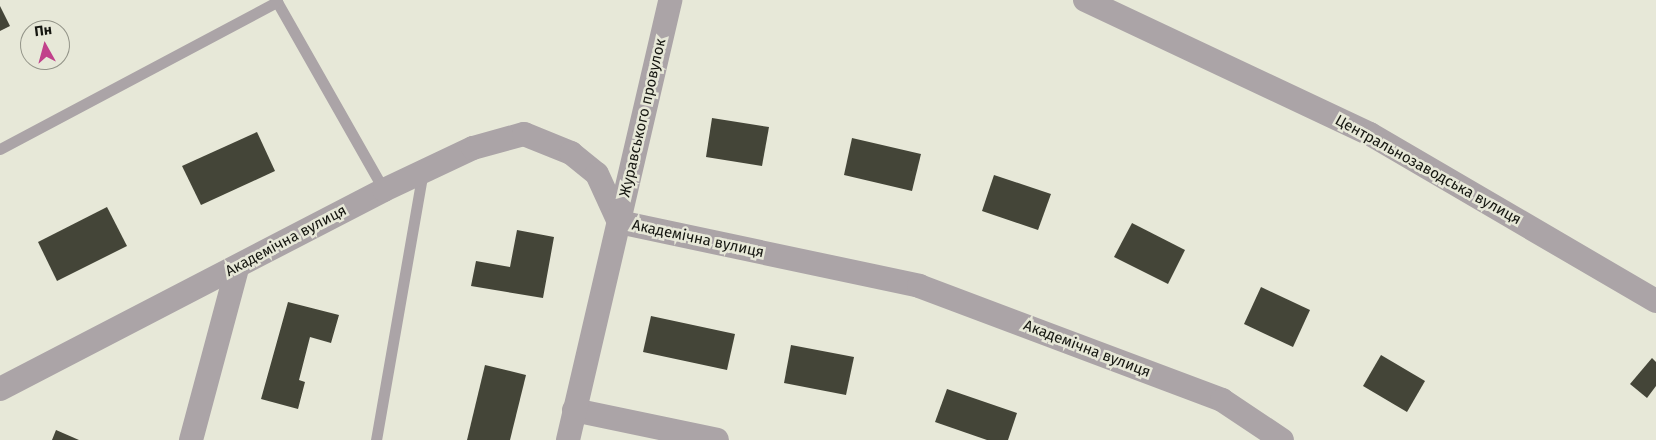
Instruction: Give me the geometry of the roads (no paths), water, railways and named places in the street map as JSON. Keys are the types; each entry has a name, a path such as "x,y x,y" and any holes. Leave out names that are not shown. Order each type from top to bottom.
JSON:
{"street":[{"name":"Журавського провулок","path":"568,440 670,0"},
{"name":"Центральнозаводська вулиця","path":"1085,0 1370,134 1656,301"},
{"name":"Академічна вулиця","path":"0,389 237,268 384,190 473,148 524,134 572,153 597,174 618,222 918,286 1222,400 1282,440"},
{"path":"192,440 237,268"},
{"path":"574,410 717,440"}],"lane":[{"path":"0,149 276,1 384,190"},
{"path":"376,440 423,172"}]}
